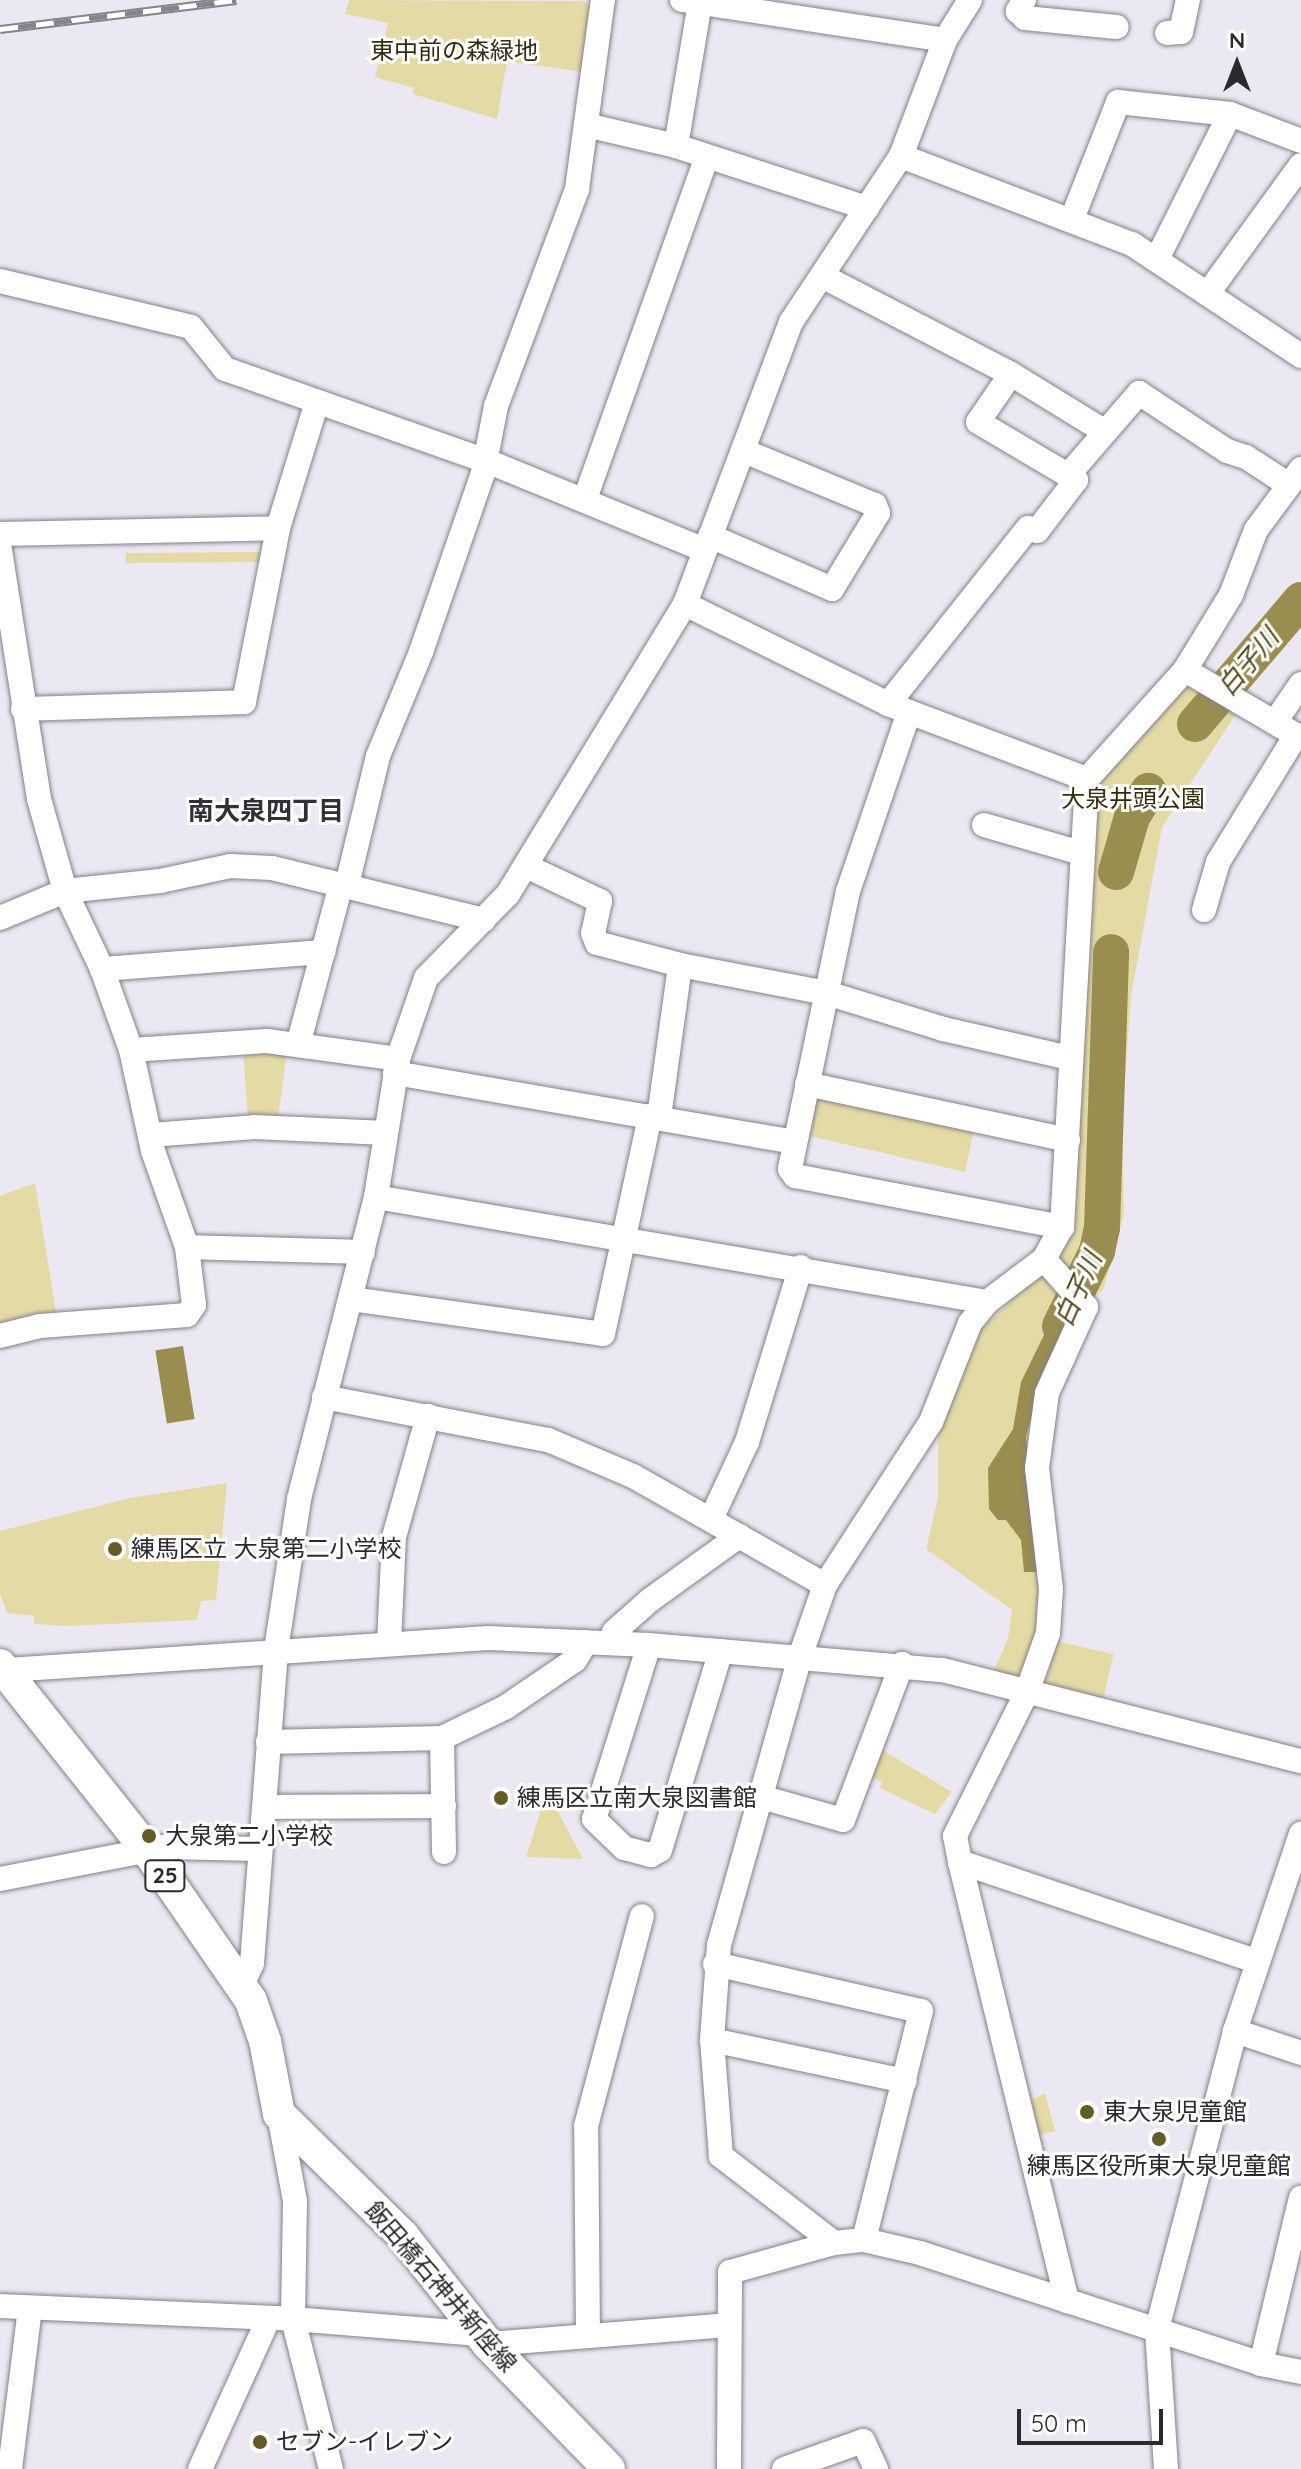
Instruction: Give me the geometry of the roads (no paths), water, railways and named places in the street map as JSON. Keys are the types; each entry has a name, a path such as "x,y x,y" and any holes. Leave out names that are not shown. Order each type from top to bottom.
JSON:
{"main road":[{"name":"25","path":"4,1668 147,1850 241,1987 259,2018 279,2114"},
{"name":"飯田橋石神井新座線","path":"279,2114 403,2236 484,2339 609,2469"}],"street":[{"path":"298,1045 378,756 421,652 484,460 496,406 577,189 603,0"},
{"path":"241,1987 252,1963 276,1650 299,1499 376,1197 396,1066 426,978 484,920 526,866 685,604 791,322 901,156 945,40 970,0"},
{"path":"1024,0 1018,11 1025,18 1117,27"},
{"path":"1167,33 1181,32 1188,0"},
{"path":"676,146 691,1 945,40"},
{"path":"1072,219 1118,102 1230,114 1301,141"},
{"path":"1157,259 1230,114"},
{"path":"586,125 676,146 867,208"},
{"path":"901,156 1072,219 1157,259 1301,356"},
{"path":"585,499 707,157"},
{"path":"1208,293 1301,165"},
{"path":"822,276 1011,374 1102,430"},
{"path":"0,281 191,327 225,369 484,460 832,589 878,513 875,505 744,451"},
{"path":"1011,374 978,422 1070,473 1075,486 1037,531 1028,528 899,708 848,891 790,1169 795,1176 1062,1227"},
{"path":"834,2243 721,2156 712,2040 715,1964 800,1657 825,1585 931,1422 965,1332 987,1302 1044,1259 1062,1227 1087,779 1185,670 1231,595 1256,530 1295,477 1227,451 1143,394 1135,395 1102,430 1070,473"},
{"path":"23,709 244,702 278,528 317,402"},
{"path":"0,534 278,528"},
{"path":"0,550 4,612 39,796 65,891 102,969 131,1050 151,1135 187,1247 194,1305 187,1315 40,1326 0,1336"},
{"path":"685,604 899,708 1087,779"},
{"path":"1185,670 1298,737 1218,862 1204,910"},
{"path":"1275,722 1301,684"},
{"path":"984,825 1081,853"},
{"path":"0,918 65,891 160,881 230,866 272,868 484,920"},
{"path":"526,866 600,901 593,933 597,943 680,965 827,993 943,1029 1070,1058"},
{"path":"102,969 323,952"},
{"path":"351,1299 598,1335 607,1328 654,1116 680,965"},
{"path":"131,1050 267,1041 298,1045 794,1142"},
{"path":"807,1084 1068,1140"},
{"path":"151,1135 254,1127 386,1133"},
{"path":"376,1197 801,1267 987,1302"},
{"path":"187,1247 363,1252"},
{"path":"1044,1259 1086,1307 1047,1393 1037,1468 1051,1589 1048,1633 1027,1692 955,1836 1021,2138 1067,2301"},
{"path":"712,1517 747,1442 801,1267"},
{"path":"324,1397 548,1440 712,1517 825,1585"},
{"path":"389,1643 394,1537 428,1416"},
{"path":"611,1643 614,1632 650,1600 739,1536"},
{"path":"4,1668 488,1638 649,1645 902,1664 1301,1761"},
{"path":"268,1742 442,1738 506,1707 575,1660 586,1642"},
{"path":"649,1645 594,1819 624,1848 651,1855 660,1850 721,1651"},
{"path":"761,1797 843,1820 902,1664"},
{"path":"442,1738 444,1852"},
{"path":"264,1807 444,1806"},
{"path":"1166,2469 1157,2329 1235,2031 1301,1834"},
{"path":"0,1879 147,1850 259,1849"},
{"path":"960,1862 1256,1961"},
{"path":"588,2336 586,2126 642,1916"},
{"path":"715,1964 919,2008 905,2081 864,2240"},
{"path":"1235,2031 1301,2053"},
{"path":"712,2040 905,2081"},
{"path":"279,2114 295,2201 293,2319 331,2469"},
{"path":"1261,2364 1301,2198"},
{"path":"729,2469 734,2399 728,2325 730,2272 834,2243 864,2240 1157,2329 1261,2364 1301,2372"},
{"path":"0,2306 293,2319 484,2339 588,2336 728,2325"},
{"path":"10,2469 30,2308"},
{"path":"200,2469 268,2320"},
{"path":"784,2469 863,2441 876,2469"}],"waterway":[{"name":"白子川","path":"1195,724 1301,600"},
{"name":"白子川","path":"1116,872 1132,817 1148,791"},
{"name":"白子川","path":"1060,1326 1097,1251 1102,1228 1111,952"}],"railway":[{"path":"0,29 236,0"}],"place":[{"name":"練馬区立 大泉第二小学校","path":"115,1549"},
{"name":"練馬区立南大泉図書館","path":"501,1798"},
{"name":"大泉第二小学校","path":"149,1836"},
{"name":"東大泉児童館","path":"1087,2112"},
{"name":"練馬区役所東大泉児童館","path":"1159,2139"},
{"name":"セブン-イレブン","path":"260,2442"}],"district":[{"name":"南大泉四丁目","path":"266,811"}],"park label":[{"name":"東中前の森緑地","path":"454,51"},
{"name":"大泉井頭公園","path":"1133,799"}]}
